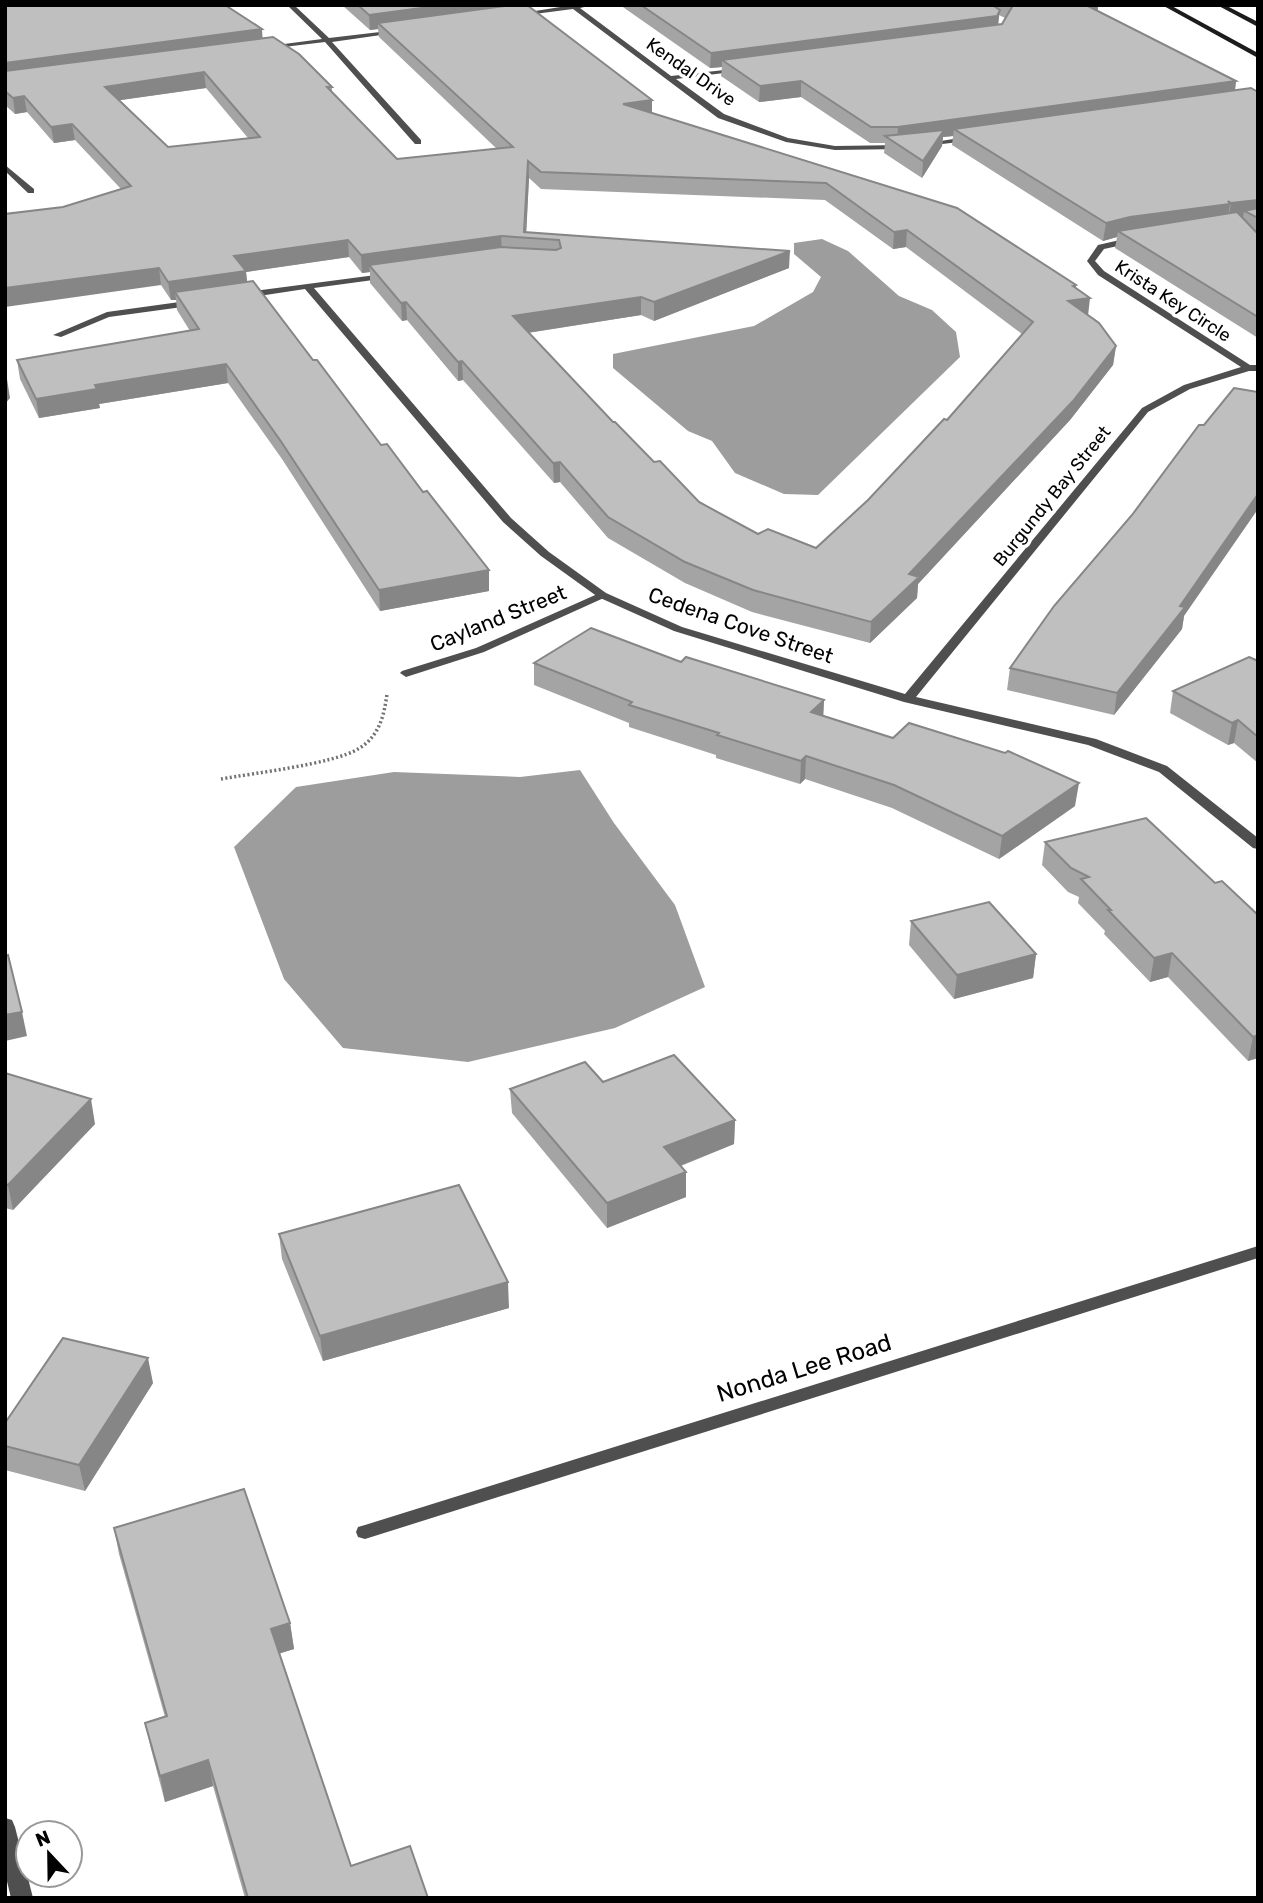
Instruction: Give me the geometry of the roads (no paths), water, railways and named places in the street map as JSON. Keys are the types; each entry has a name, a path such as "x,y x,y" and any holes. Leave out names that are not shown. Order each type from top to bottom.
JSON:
{"main road":[{"path":"1165,5 1258,56"},
{"path":"1220,5 1258,25"}],"street":[{"path":"290,5 327,40 418,142"},
{"path":"506,16 590,5"},
{"name":"Kendal Drive","path":"574,7 721,116 786,141 835,148 897,148 981,136"},
{"path":"260,49 410,29"},
{"path":"668,78 751,67"},
{"path":"5,167 31,191"},
{"name":"Krista Key Circle","path":"1141,238 1101,247 1091,261 1101,273 1253,368"},
{"path":"241,296 405,272"},
{"name":"Cedena Cove Street","path":"309,287 507,520 545,554 602,595 678,629 908,699 1091,742 1163,769 1258,845"},
{"path":"58,335 107,315 201,302"},
{"name":"Burgundy Bay Street","path":"908,699 1145,410 1187,387 1253,368"},
{"name":"Cayland Street","path":"406,673 481,650 602,595"},
{"name":"Nonda Lee Road","path":"365,1532 1258,1252"},
{"path":"5,1827 22,1898"}]}
